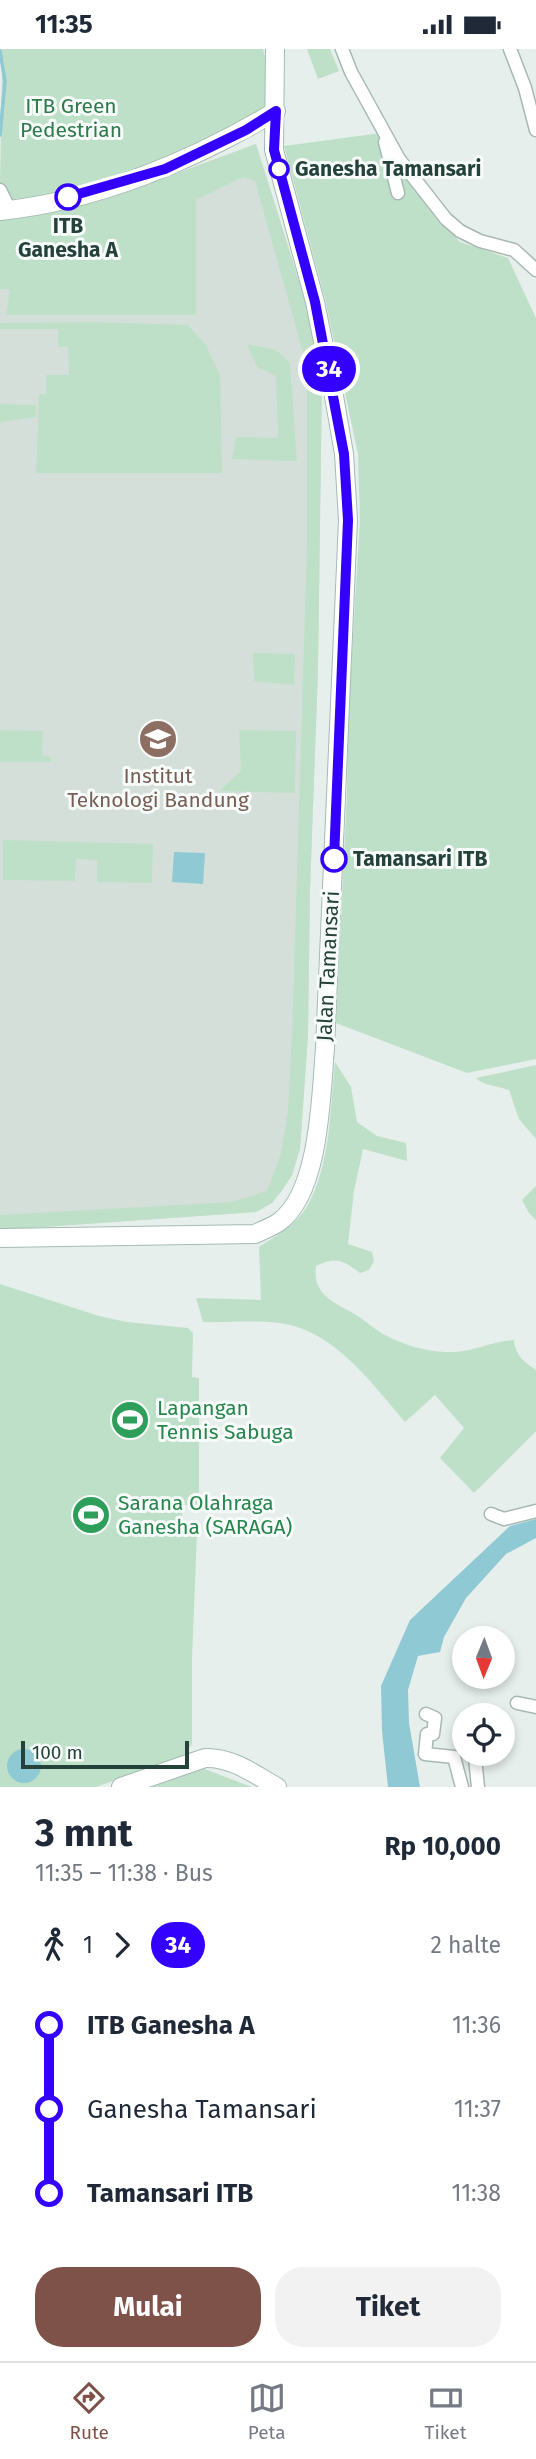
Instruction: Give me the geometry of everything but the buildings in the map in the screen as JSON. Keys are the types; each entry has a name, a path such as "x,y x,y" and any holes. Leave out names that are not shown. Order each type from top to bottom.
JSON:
{"main road":[{"name":"Jalan Tamansari","path":"0,1238 255,1234 279,1222 293,1208 311,1165 320,1122 325,1045 348,520 344,454 334,396 315,302 274,150 275,49"},
{"path":"5,211 115,185 165,169 246,130 276,111"},
{"path":"121,1787 205,1759 217,1758 231,1761 277,1787"}],"street":[{"path":"342,49 351,72 399,159 452,224 480,241 514,250 536,270"},
{"path":"510,49 525,88 536,130"},
{"path":"385,135 398,193"},
{"path":"0,190 5,211"},
{"path":"491,1514 504,1519 536,1511"},
{"path":"517,1703 536,1707"},
{"path":"426,1714 435,1718 433,1734 426,1734 425,1754 454,1756 462,1787"},
{"path":"476,1766 478,1787"}],"shaded area":[{"name":"Institut Teknologi Bandung","path":"256,144 305,300 322,379 318,670 308,1035 300,1149 292,1175 283,1189 272,1203 256,1212 0,1230 0,215 107,199"}],"green space":[{"name":"ITB Green Pedestrian","path":"0,49 263,49 276,111 164,162 11,209 0,184"},
{"path":"307,49 330,49 339,71 318,79"},
{"path":"381,133 407,181 460,242 508,258 536,318 536,1059 467,1073 336,1023 348,720 360,520 358,454 325,299 284,146"},
{"path":"256,144 305,300 322,379 318,670 308,1035 300,1149 292,1175 283,1189 272,1203 256,1212 0,1230 0,1215 232,1202 267,1191 281,1153 288,1111 292,1035 307,544 307,367 255,181 243,177 196,200 196,315 6,315 10,290 0,289 0,215 107,199"},
{"path":"0,323 188,325 206,345 220,375 222,473 36,473 39,394 46,394 46,375 69,375 68,347 58,347 58,329 0,329"},
{"path":"247,344 276,350 290,363 297,461 232,459 236,437 278,438 276,376 257,367"},
{"path":"0,404 36,405 36,417 1,422 0,425"},
{"path":"253,653 295,654 294,685 254,681"},
{"path":"0,730 43,731 42,756 51,757 51,762 0,762"},
{"path":"239,730 296,731 295,793 219,791 241,771"},
{"path":"3,840 153,844 152,883 97,882 97,860 76,859 75,881 3,880"},
{"path":"335,1062 351,1087 357,1122 377,1136 406,1143 407,1161 363,1149 354,1191 348,1244 372,1252 374,1261 369,1270 360,1273 349,1265 334,1260 316,1266 321,1291 333,1302 402,1343 434,1351 455,1352 514,1340 521,1358 536,1370 536,1431 474,1493 440,1458 464,1428 435,1395 405,1422 340,1351 307,1331 269,1322 203,1322 196,1298 261,1300 259,1247 298,1218 316,1188 328,1135"},
{"path":"536,1065 536,1139 519,1119 509,1090 476,1078"},
{"path":"536,1186 536,1220 522,1200"},
{"name":"Sarana Olahraga Ganesha (SARAGA)","path":"0,1284 99,1316 127,1322 188,1328 193,1333 192,1377 199,1378 199,1505 183,1505 181,1530 197,1532 192,1744 183,1756 96,1787 0,1787"},
{"path":"199,1767 252,1787 148,1787"}],"water":[{"path":"174,852 205,853 203,884 172,882"},
{"path":"536,1519 536,1538 506,1554 466,1598 444,1637 440,1652 418,1656 408,1690 409,1723 420,1787 388,1787 382,1731 381,1686 410,1620 510,1526"},
{"path":"24,1749 36,1754 41,1766 36,1778 24,1783 12,1778 7,1766 12,1754"}],"waterway":[{"path":"0,51 5,81 0,135"}],"bus line":[{"name":"34","path":"68,197 165,169 246,130 276,111 274,150 315,302 344,454 348,520 334,859"}],"place":[{"name":"Ganesha Tamansari","path":"279,169"},
{"name":"ITB Ganesha A","path":"68,197"},
{"name":"Institut Teknologi Bandung","path":"158,739"},
{"name":"Tamansari ITB","path":"334,859"},
{"name":"Lapangan Tennis Sabuga","path":"130,1420"},
{"name":"Sarana Olahraga Ganesha (SARAGA)","path":"91,1515"}]}
